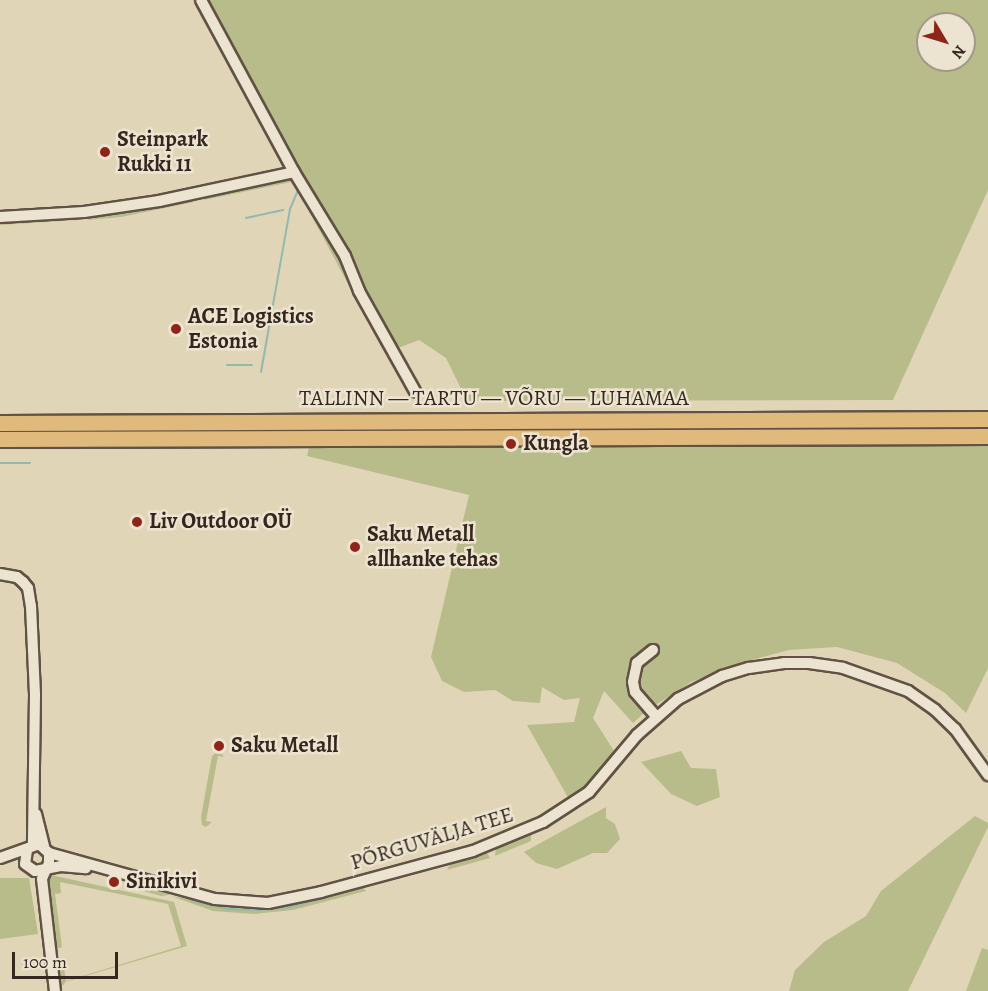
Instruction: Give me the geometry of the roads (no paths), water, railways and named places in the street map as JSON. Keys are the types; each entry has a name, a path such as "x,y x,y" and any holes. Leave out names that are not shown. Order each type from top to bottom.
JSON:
{"highway":[{"name":"TALLINN — TARTU — VÕRU — LUHAMAA","path":"0,423 983,419"},
{"name":"TALLINN — TARTU — VÕRU — LUHAMAA","path":"0,439 988,436"}],"street":[{"path":"201,0 294,172 345,256 359,291 415,392"},
{"path":"0,217 84,212 149,203 294,172"},
{"path":"0,574 17,577 28,588 35,695 32,740 34,811 40,822 38,849 28,866 45,924"},
{"path":"653,650 638,663 633,682 636,692 656,716"},
{"name":"PÕRGUVÄLJA TEE","path":"38,849 215,899 268,903 321,892 473,851 515,836 574,804 603,778 656,716 684,695 722,676 749,668 809,663 851,670 908,692 935,710 965,741 988,775"},
{"path":"0,858 38,849 51,858 42,879 45,924 55,991"},
{"path":"0,864 28,866"},
{"name":"PÕRGUVÄLJA TEE","path":"28,866 45,869 69,866 117,873"}],"waterway":[{"path":"211,196 284,180"},
{"path":"261,372 290,209 299,188"},
{"path":"97,217 186,201"},
{"path":"246,218 283,210"},
{"path":"227,365 252,365"},
{"path":"0,463 30,463"},
{"path":"192,901 229,909 261,910 290,907 355,889"}],"place":[{"name":"Steinpark Rukki 11","path":"105,152"},
{"name":"ACE Logistics Estonia","path":"176,329"},
{"name":"Kungla","path":"511,444"},
{"name":"Liv Outdoor OÜ","path":"137,522"},
{"name":"Saku Metall allhanke tehas","path":"355,547"},
{"name":"Saku Metall","path":"219,746"},
{"name":"Sinikivi","path":"114,882"}]}
